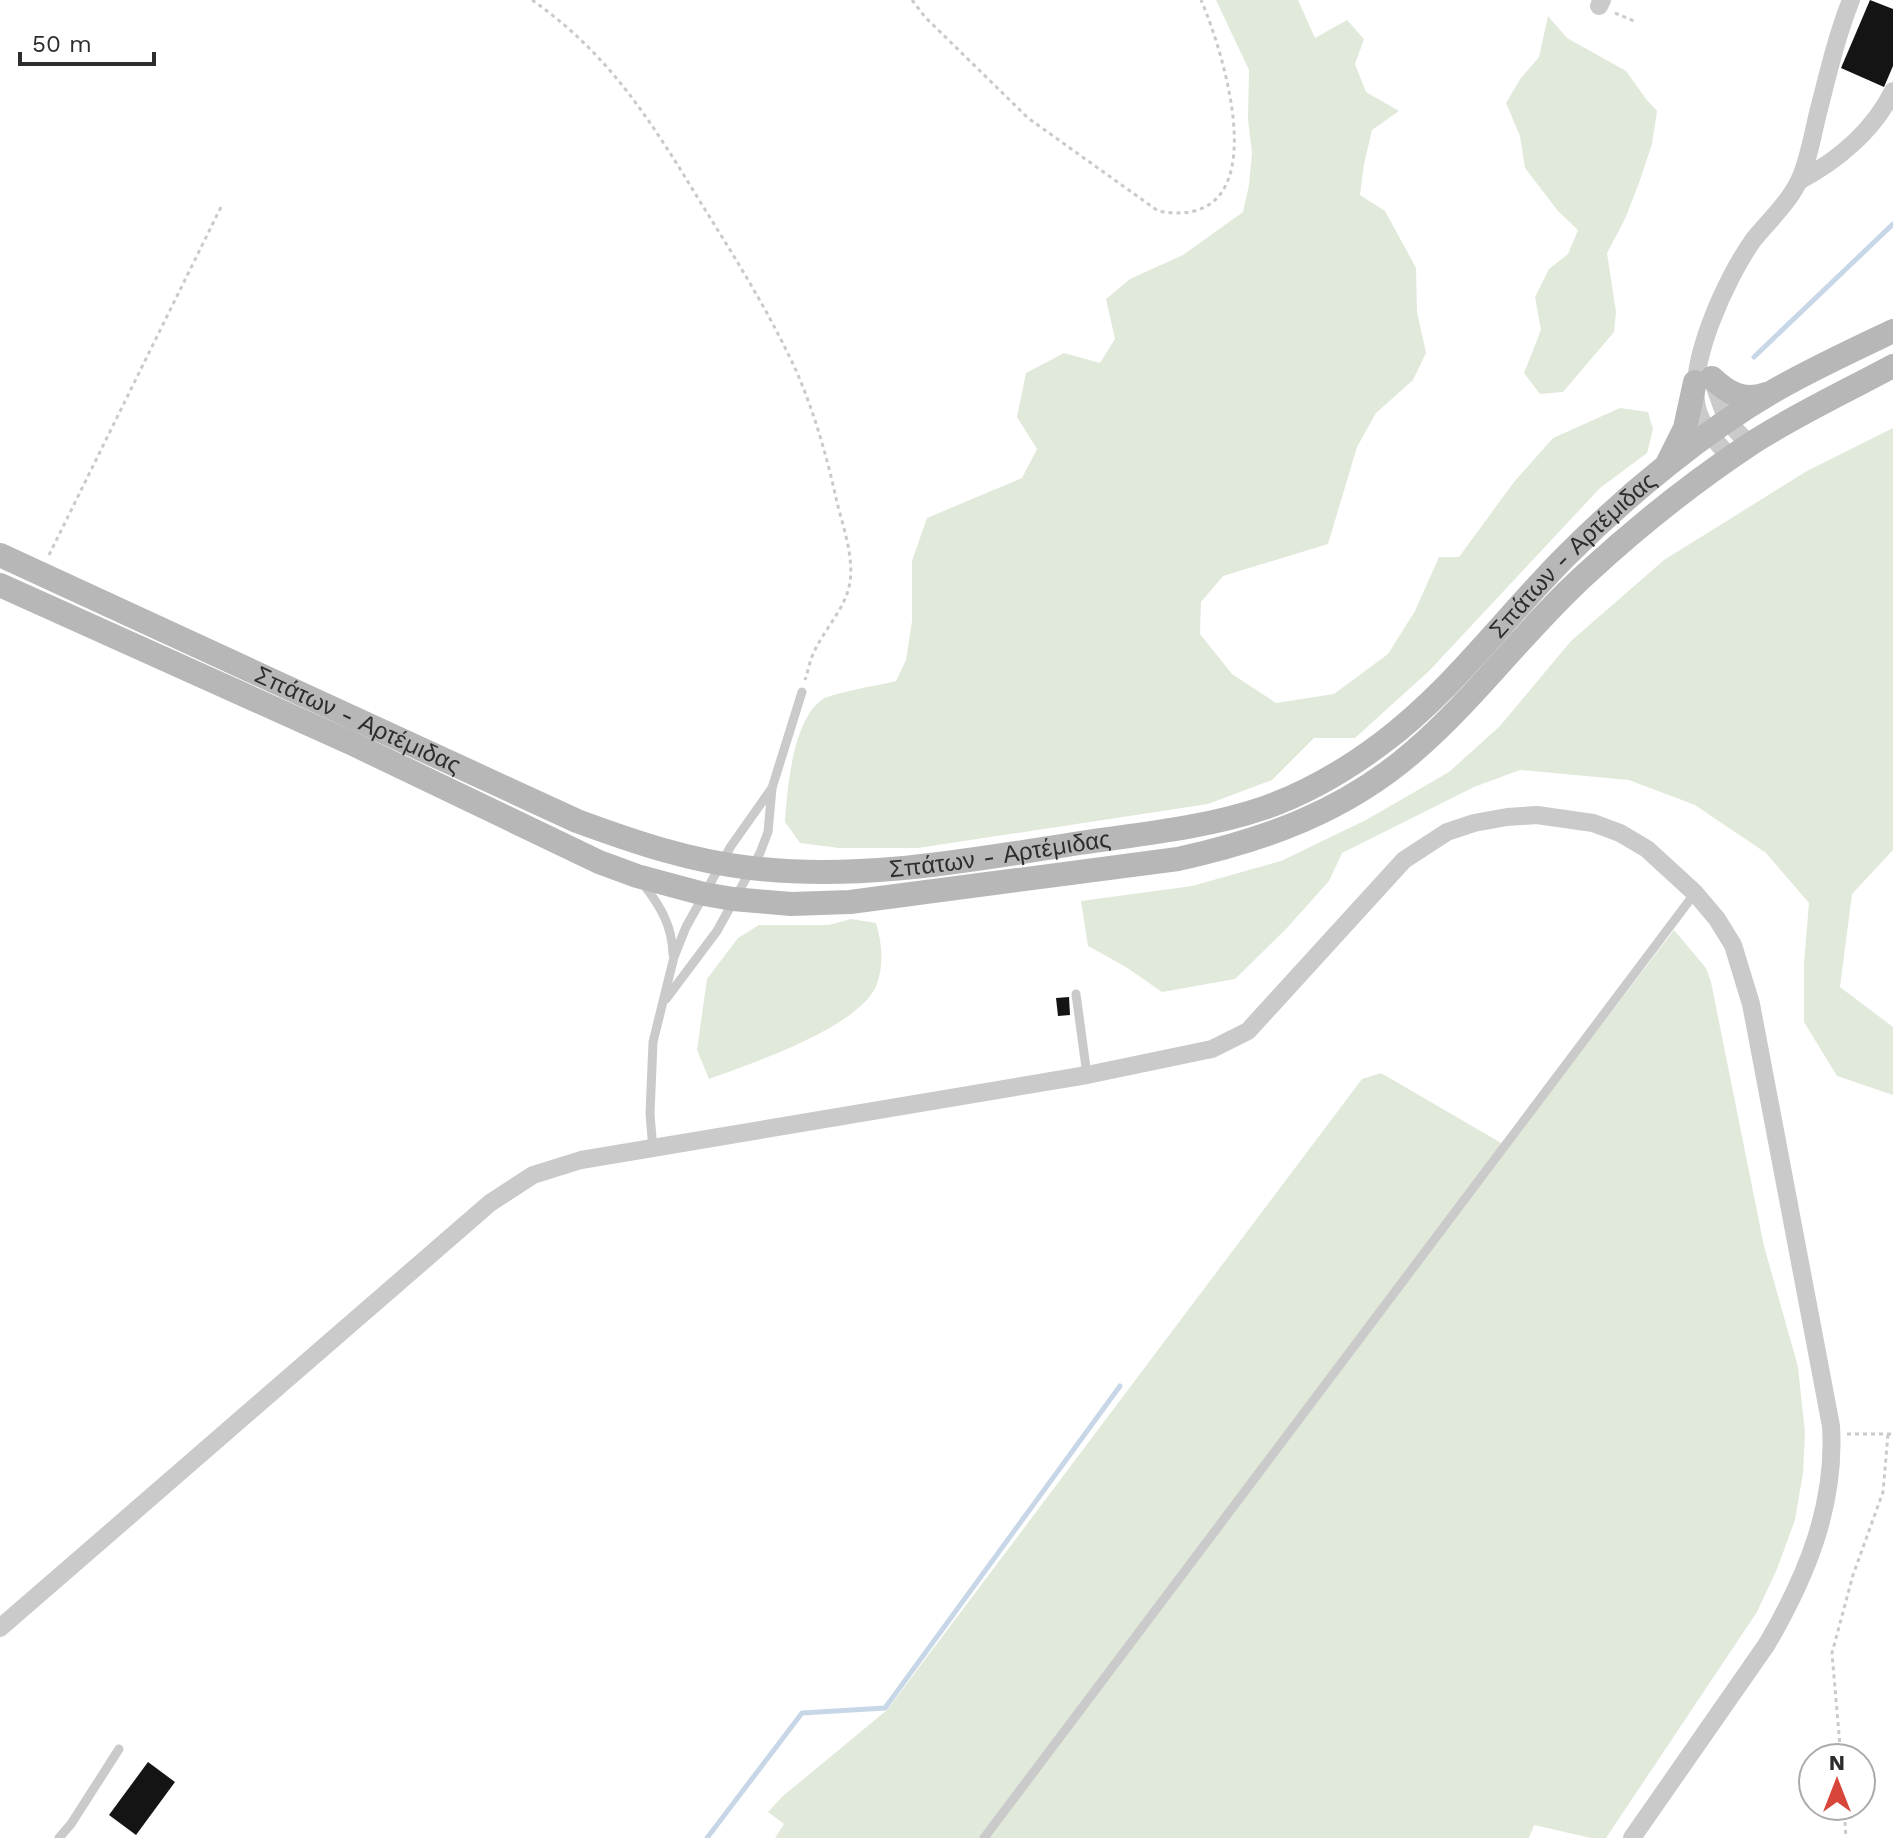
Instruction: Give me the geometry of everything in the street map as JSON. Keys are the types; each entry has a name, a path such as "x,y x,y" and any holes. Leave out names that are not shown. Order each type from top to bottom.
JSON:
{"main road":[{"name":"Σπάτων - Αρτέμιδας","path":"0,555 577,821 655,850 752,868 855,873 904,870 1188,827 1263,809 1332,778 1385,742 1445,686 1566,556 1626,499 1718,428 1779,388 1893,331"},
{"name":"Σπάτων - Αρτέμιδας","path":"0,585 351,743 599,862 637,876 733,899 791,904 850,902 1178,859 1242,844 1306,820 1360,792 1414,752 1584,575 1687,489 1740,452 1893,366"},
{"path":"1663,470 1685,428 1703,380 1743,398 1779,388"}],"street":[{"path":"1740,452 1718,428 1699,416 1707,339 1717,306 1735,268 1799,181 1851,0"},
{"path":"1799,181 1828,166 1855,141 1885,106 1893,91"},
{"path":"0,1628 400,1279 513,1185 555,1167 581,1160 1087,1075 1212,1049 1248,1031 1388,875 1424,845 1447,832 1474,823 1537,815 1593,823 1620,833 1647,849 1695,893 1717,919 1733,945 1751,1004 1832,1434 1829,1480 1816,1545 1786,1613 1632,1838"}],"lane":[{"path":"664,1002 701,955 752,868 768,832 772,788 802,692"},
{"path":"653,1150 651,1065 657,1020 674,957 721,864 772,788"},
{"path":"637,876 665,914 672,935 674,957"},
{"path":"984,1838 1695,893"},
{"path":"1076,994 1087,1075"},
{"path":"59,1838 119,1749"}],"path":[{"path":"532,0 588,44 626,87 724,239 794,366 806,396 825,453 845,533 850,582 814,653 802,692"},
{"path":"912,0 925,17 1028,118 1158,211 1174,214 1199,212 1215,198 1230,176 1236,146 1234,115 1218,43 1201,0"},
{"path":"39,573 221,207"},
{"path":"1832,1434 1890,1434 1883,1492 1853,1575 1832,1653 1840,1742"}],"shaded area":[{"path":"1216,0 1298,0 1315,38 1347,20 1364,39 1355,64 1366,92 1399,111 1372,130 1360,195 1385,211 1416,268 1417,312 1426,353 1413,380 1376,413 1357,447 1328,544 1223,576 1201,602 1200,634 1232,674 1276,703 1334,694 1388,654 1415,611 1439,557 1459,557 1514,482 1553,438 1620,408 1648,412 1653,429 1647,453 1600,488 1429,671 1355,738 1314,738 1272,780 1208,804 918,848 839,848 800,843 785,822 794,756 805,722 823,699 896,681 906,660 912,621 912,561 927,518 1022,478 1037,449 1017,417 1026,373 1064,353 1100,363 1115,339 1106,299 1130,279 1183,255 1243,212 1252,153 1248,119 1249,70"},
{"path":"1548,16 1567,38 1626,71 1657,111 1652,144 1639,183 1607,253 1616,312 1614,332 1563,392 1540,394 1524,373 1541,330 1535,297 1549,269 1568,254 1578,230 1558,211 1525,168 1520,136 1506,103 1539,57"},
{"path":"1893,428 1893,850 1852,894 1840,987 1893,1027 1893,1095 1837,1076 1804,1022 1804,964 1809,903 1766,853 1695,805 1629,780 1520,770 1474,787 1342,853 1329,881 1235,979 1162,992 1088,946 1081,901 1192,886 1281,861 1366,820 1449,772 1500,726 1571,641 1664,560 1807,471"},
{"path":"851,919 876,923 880,938 879,976 867,1000 850,1015 802,1042 709,1079 697,1050 707,979 738,938 759,925 829,925"},
{"path":"1674,930 1706,968 1711,982 1764,1246 1798,1367 1805,1433 1803,1473 1795,1520 1757,1612 1606,1838 1591,1838 1534,1825 1529,1838 775,1838 784,1824 768,1812 887,1710 1362,1079 1381,1073 1508,1147"}],"building":[{"path":"1870,0 1893,9 1893,66 1884,87 1841,68"},
{"path":"1069,997 1070,1015 1058,1016 1056,998"},
{"path":"148,1762 175,1782 136,1835 109,1815"}],"waterway":[{"path":"1754,357 1893,224"},
{"path":"707,1838 802,1713 885,1708 1120,1386"}]}
